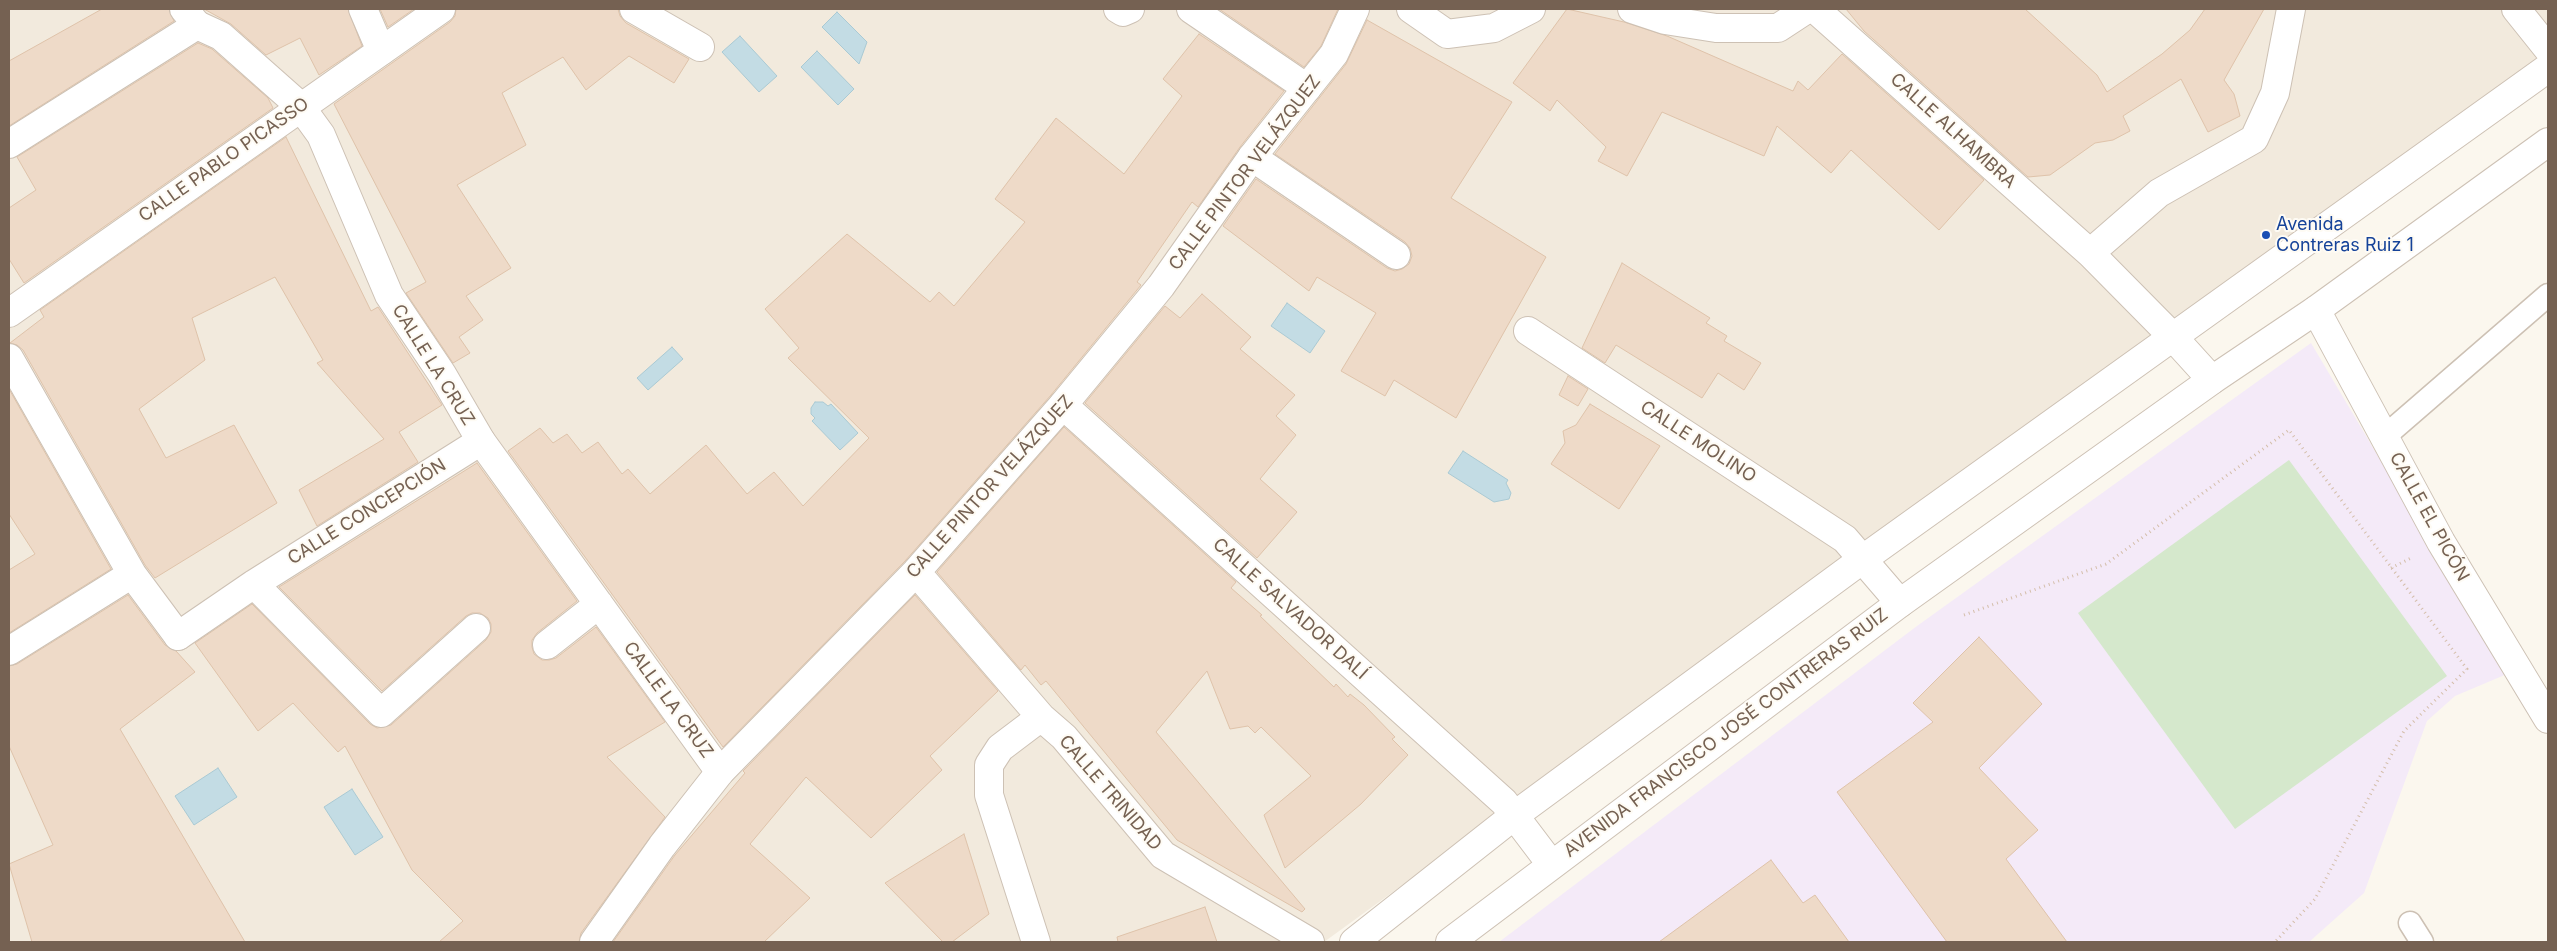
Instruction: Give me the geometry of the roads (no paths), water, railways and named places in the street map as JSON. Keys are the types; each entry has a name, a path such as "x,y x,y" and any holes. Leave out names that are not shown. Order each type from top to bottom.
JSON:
{"street":[{"path":"363,9 381,51"},
{"name":"CALLE PABLO PICASSO","path":"9,313 300,106 441,9"},
{"path":"634,9 700,46"},
{"path":"1118,9 1123,12 1130,9"},
{"path":"1191,9 1308,88"},
{"name":"CALLE PINTOR VELÁZQUEZ","path":"594,942 662,846 720,772 916,572 1063,405 1161,286 1252,157 1334,54 1355,9"},
{"path":"1411,9 1446,34 1494,28 1531,9"},
{"path":"1632,9 1665,20 1716,28 1778,28 1807,9"},
{"name":"CALLE ALHAMBRA","path":"1815,9 2090,253 2173,337"},
{"path":"2090,253 2160,193 2254,138 2275,93 2291,9"},
{"path":"2516,9 2548,49"},
{"path":"9,144 191,17"},
{"name":"CALLE LA CRUZ","path":"191,17 221,36 300,106 321,134 389,295 442,374 481,441 720,772"},
{"path":"1354,942 1515,815 1863,559 2548,68"},
{"name":"AVENIDA FRANCISCO JOSÉ CONTRERAS RUIZ","path":"1450,942 1551,864 1900,603 2212,380 2316,310 2548,142"},
{"path":"1252,157 1396,255"},
{"name":"CALLE EL PICÓN","path":"2316,310 2441,542 2548,719"},
{"name":"CALLE MOLINO","path":"1528,330 1845,539 1863,559"},
{"path":"2173,337 2212,380"},
{"name":"CALLE CONCEPCIÓN","path":"9,358 132,574 178,636 254,584 481,441"},
{"name":"CALLE SALVADOR DALÍ","path":"1063,405 1504,802 1515,815"},
{"name":"AVENIDA FRANCISCO JOSÉ CONTRERAS RUIZ","path":"1863,559 1900,603"},
{"name":"CALLE TRINIDAD","path":"916,572 1041,717 1064,738 1162,855 1310,942"},
{"path":"9,652 132,574"},
{"path":"254,584 381,713 476,628"},
{"path":"547,646 599,604"},
{"path":"1036,942 989,795 989,765 1000,748 1041,717"},
{"name":"AVENIDA FRANCISCO JOSÉ CONTRERAS RUIZ","path":"1515,815 1551,864"}],"lane":[{"path":"2384,437 2548,295"},
{"path":"2410,923 2422,942"}],"water":[{"path":"837,12 867,42 859,64 822,27"},
{"path":"740,36 777,76 759,92 722,52"},
{"path":"817,51 854,89 838,105 801,67"},
{"path":"1287,303 1325,331 1310,353 1271,326"},
{"path":"672,347 683,359 648,390 637,378"},
{"path":"815,402 823,402 828,406 831,404 858,433 840,450 812,421 815,418 811,414 811,408"},
{"path":"1463,451 1508,480 1506,483 1511,493 1509,499 1494,502 1448,473"},
{"path":"218,768 237,797 194,825 175,796"},
{"path":"352,789 383,837 355,855 324,807"}],"place":[{"name":"Avenida Contreras Ruiz 1","path":"2266,235"}]}
